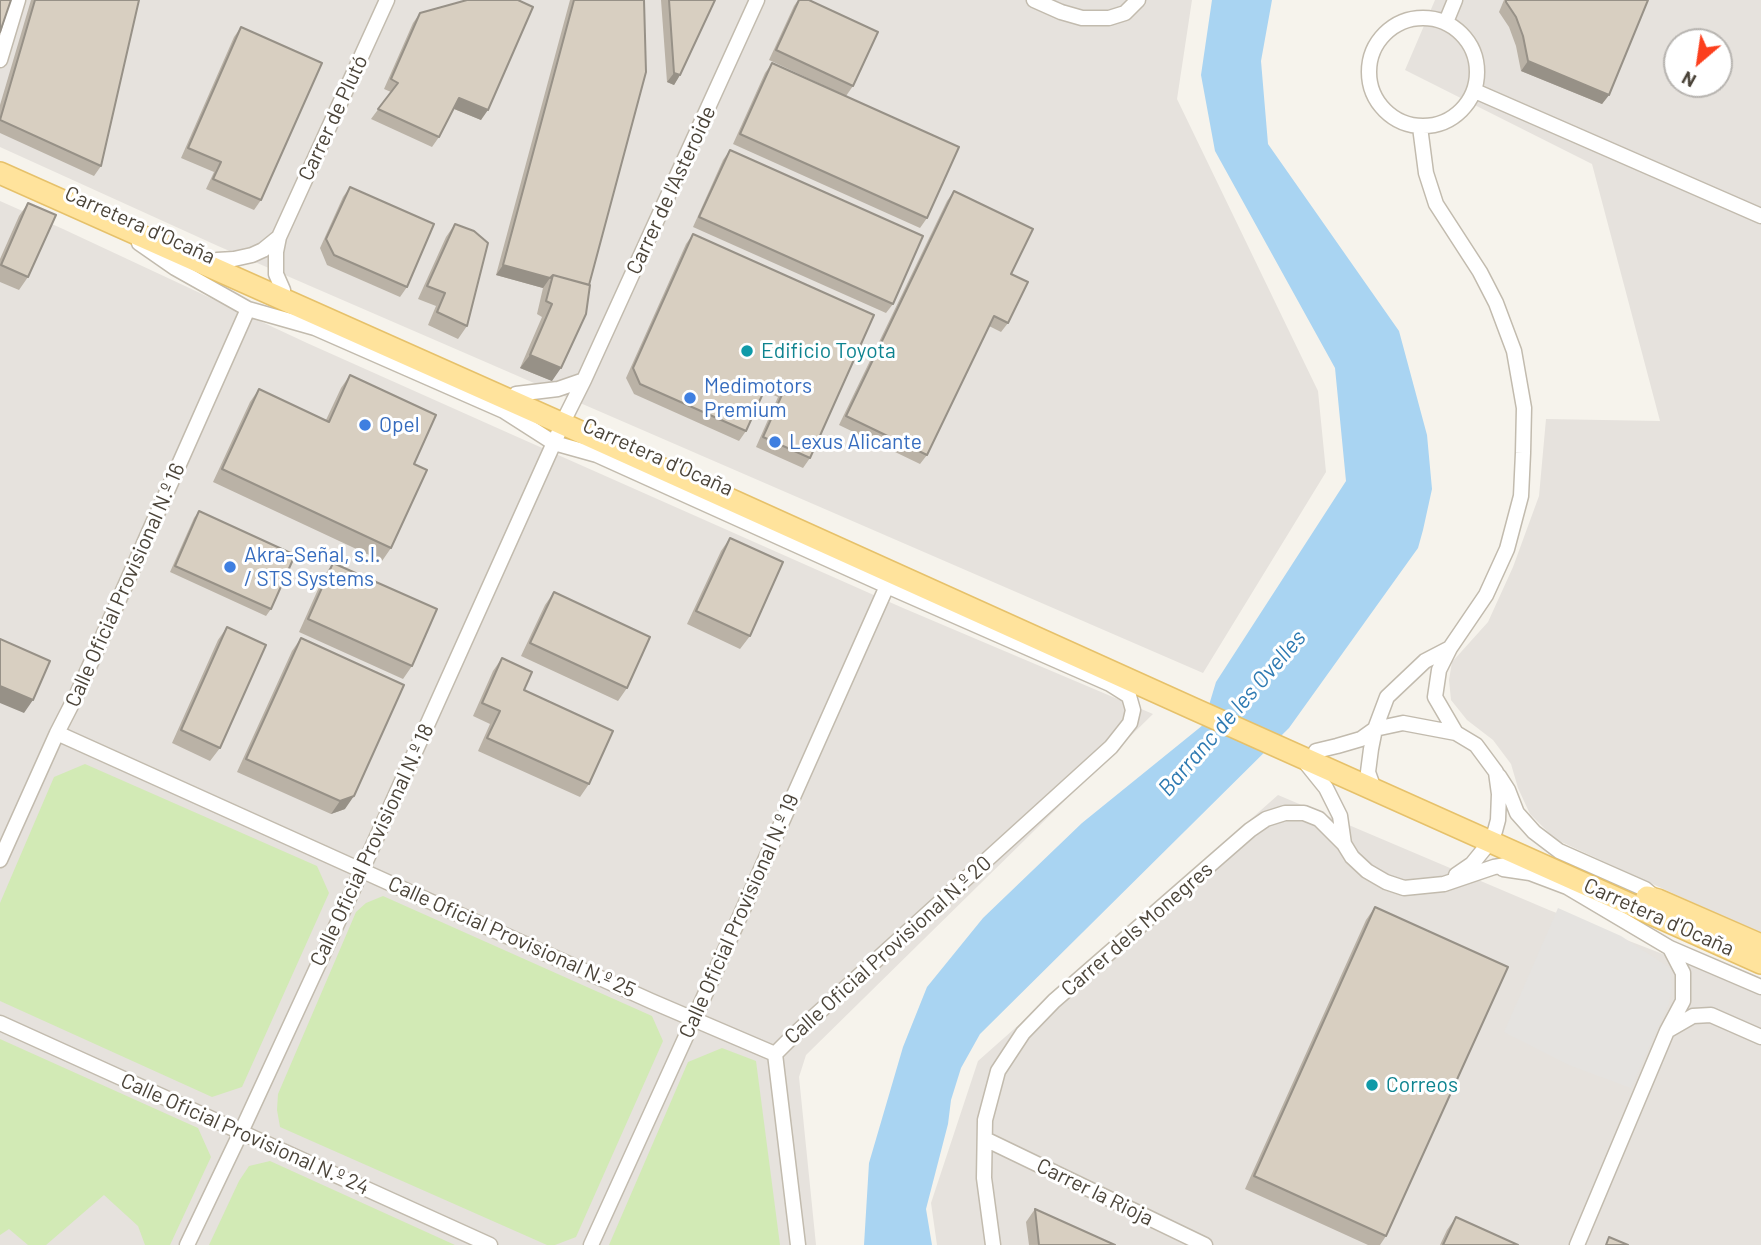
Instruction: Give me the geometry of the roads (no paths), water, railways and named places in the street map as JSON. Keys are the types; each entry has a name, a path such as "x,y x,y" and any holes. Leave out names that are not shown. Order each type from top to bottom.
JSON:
{"main road":[{"name":"Carretera d'Ocaña","path":"0,161 516,394 561,427"},
{"name":"Carretera d'Ocaña","path":"0,173 561,427 1307,751 1492,836 1658,900 1761,945"},
{"name":"Carretera d'Ocaña","path":"1492,836 1562,879 1761,963"}],"street":[{"path":"0,60 18,0"},
{"name":"Carrer de Plutó","path":"283,290 276,274 279,237 387,0"},
{"name":"Carrer de l'Asteroide","path":"561,427 757,0"},
{"path":"1034,0 1082,18 1108,18 1125,13 1138,0"},
{"path":"1446,22 1455,0"},
{"path":"1420,17 1446,22 1466,38 1478,63 1475,91 1463,111 1443,124 1420,127 1397,121 1379,105 1369,84 1369,60 1379,39 1397,24 1420,17"},
{"path":"1475,91 1761,216"},
{"path":"1420,127 1426,173 1436,204 1480,272 1496,303 1514,351 1524,408 1521,496 1507,550 1486,595 1450,648 1439,670 1435,697 1456,733"},
{"name":"Carretera d'Ocaña","path":"104,219 175,268 248,309 315,328 504,411 561,427 597,455 1110,684 1129,696 1133,710"},
{"path":"217,260 233,259 263,250 279,237"},
{"name":"Calle Oficial Provisional N.º 16","path":"0,860 78,692 248,309"},
{"path":"516,394 558,389 584,380"},
{"name":"Calle Oficial Provisional N.º 18","path":"187,1245 362,870 561,427"},
{"name":"Calle Oficial Provisional N.º 19","path":"591,1245 887,586"},
{"path":"1371,781 1375,729 1387,697 1425,661 1450,648"},
{"name":"Calle Oficial Provisional N.º 20","path":"799,1245 775,1054 1111,747 1130,723 1133,710"},
{"name":"Carretera d'Ocaña","path":"1343,844 1340,816 1307,751 1361,739 1375,729 1402,723 1456,733 1476,745 1508,790 1517,813 1534,832 1559,851 1644,889 1658,900"},
{"name":"Calle Oficial Provisional N.º 25","path":"57,733 775,1054"},
{"path":"1444,884 1472,864 1492,836 1498,820 1496,772"},
{"name":"Carrer dels Monegres","path":"993,1245 984,1178 985,1120 998,1071 1023,1033 1054,1001 1250,830 1266,819 1285,813 1304,813 1320,819 1352,857 1367,871 1386,882 1404,888 1444,884"},
{"path":"1494,867 1533,860"},
{"name":"Carretera d'Ocaña","path":"1444,884 1494,867 1562,879 1670,948 1761,987"},
{"name":"Carretera d'Ocaña","path":"1577,1245 1667,1031 1683,1000 1683,973 1670,948"},
{"path":"1667,1031 1693,1016 1711,1015 1761,1037"},
{"name":"Calle Oficial Provisional N.º 24","path":"0,1023 490,1245"},
{"name":"Carrer la Rioja","path":"985,1139 1205,1245"}],"water":[{"name":"Barranc de les Ovelles","path":"1212,0 1272,0 1261,61 1268,144 1399,331 1427,435 1432,489 1418,548 1289,728 980,1034 961,1068 951,1100 948,1124 926,1209 932,1245 864,1245 869,1163 903,1047 927,987 983,918 1082,823 1203,725 1216,682 1346,481 1335,368 1215,151 1201,75"}],"place":[{"name":"Edificio Toyota","path":"747,351"},
{"name":"Medimotors Premium","path":"690,398"},
{"name":"Opel","path":"365,425"},
{"name":"Lexus Alicante","path":"775,442"},
{"name":"Akra-Señal, s.l. / STS Systems","path":"230,567"},
{"name":"Correos","path":"1372,1085"}]}
